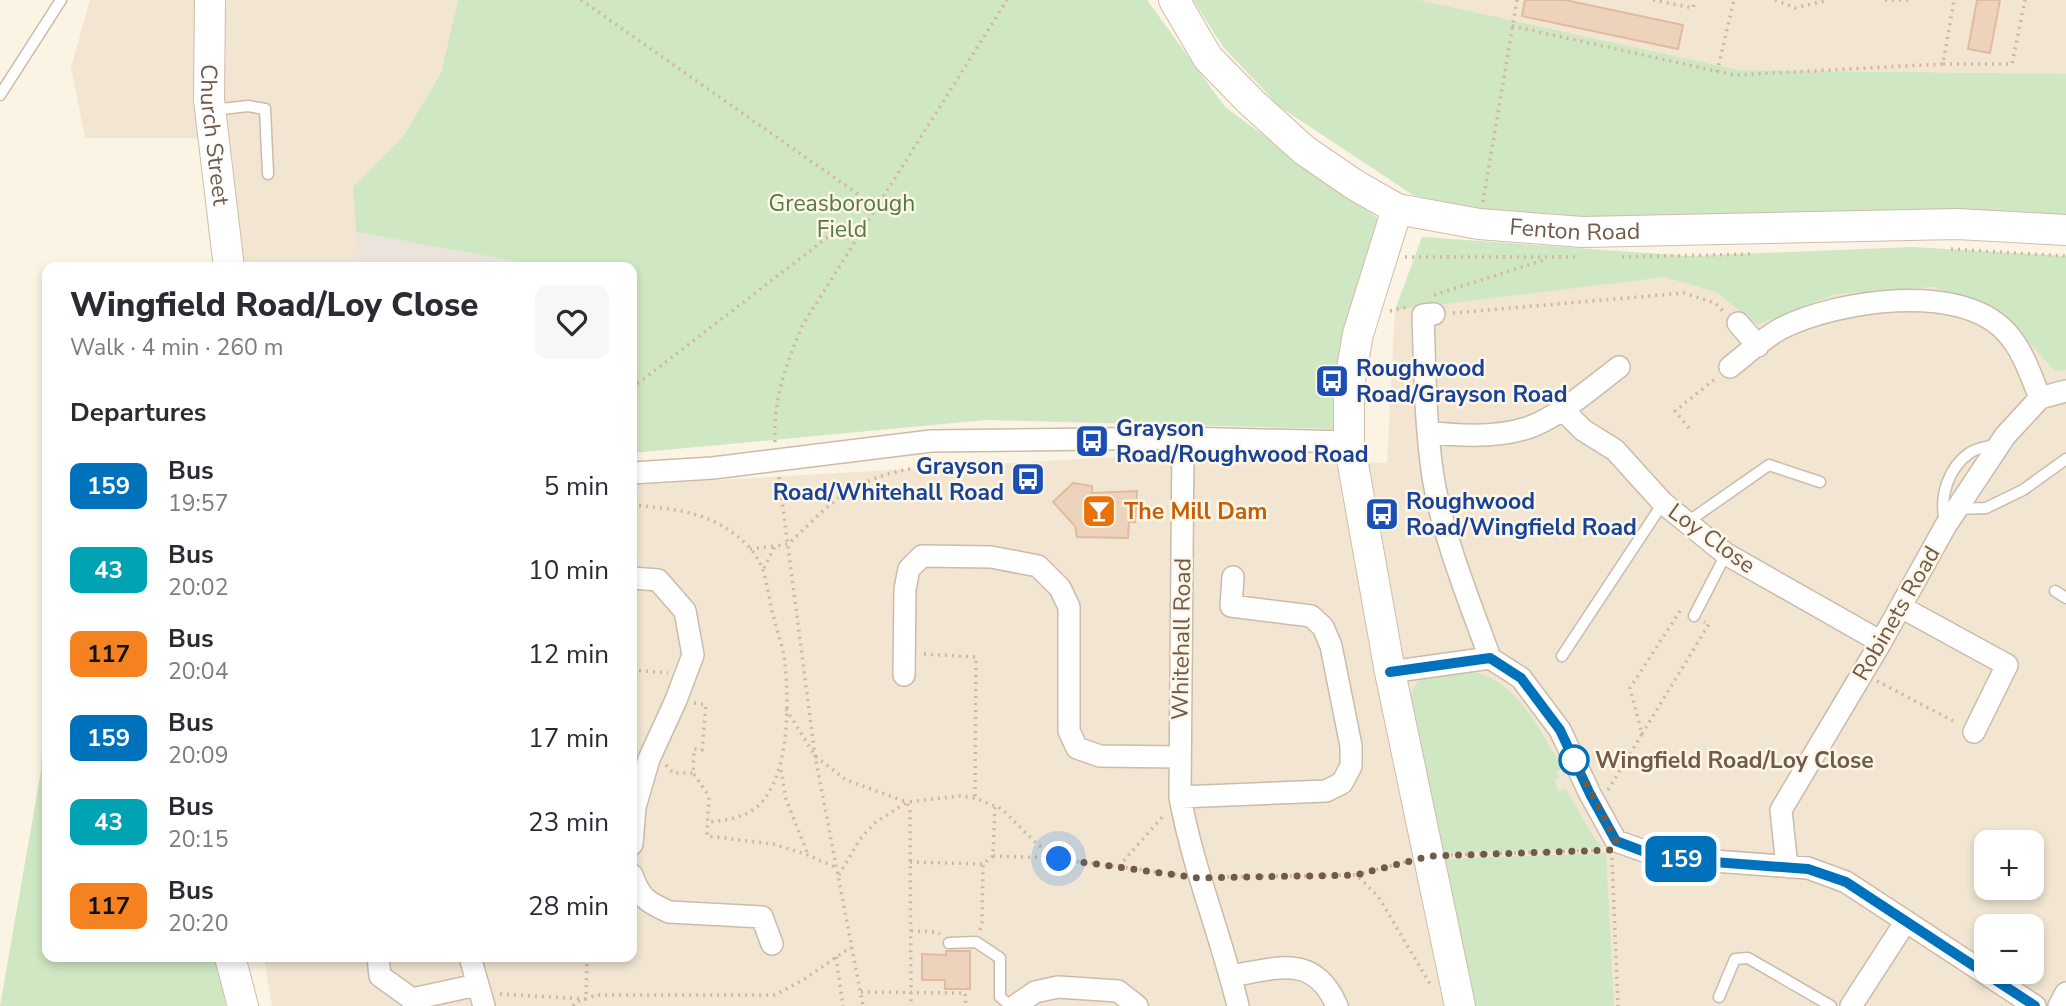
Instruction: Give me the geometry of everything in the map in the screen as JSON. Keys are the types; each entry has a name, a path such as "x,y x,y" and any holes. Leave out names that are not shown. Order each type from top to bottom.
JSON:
{"street":[{"name":"Church Street","path":"210,0 211,110 228,262"},
{"name":"Fenton Road","path":"1174,0 1208,58 1251,102 1304,149 1355,185 1397,209 1479,224 1582,232 1957,224 2066,230"},
{"path":"1397,209 1358,334 1349,386 1349,442 1390,672 1430,856 1447,1000"},
{"path":"1730,366 1780,329 1816,314 1868,303 1907,300 1948,304 1983,315 2005,331 2022,355 2040,398 2066,391"},
{"path":"1426,310 1429,432 1434,479 1457,567 1490,658 1521,678 1560,730 1616,841 1661,858 1808,869 1846,882 2035,1006"},
{"path":"1738,323 1758,346"},
{"path":"1429,432 1463,436 1527,428 1563,409 1619,367"},
{"name":"Robinets Road","path":"1787,867 1781,810 1881,642 1951,517 1999,445 2040,398"},
{"name":"Loy Close","path":"1563,409 1583,430 1615,450 1663,503 1726,554 1881,642"},
{"path":"637,473 713,468 931,442 1183,438 1349,442"},
{"name":"Whitehall Road","path":"1183,438 1180,797 1198,878 1231,976 1238,1006"},
{"path":"904,674 905,589 909,569 922,556 991,557 1038,566 1060,588 1069,607 1069,731 1077,748 1100,756 1179,757"},
{"path":"1180,797 1326,791 1342,783 1351,766 1351,746 1334,658 1323,627 1311,617 1231,606 1233,577"},
{"path":"637,578 658,580 685,611 692,655 676,700 640,758 637,787"},
{"path":"1901,607 2007,665 1974,732"},
{"path":"1390,672 1490,658"},
{"path":"637,890 655,906 669,912 762,917 772,944"},
{"path":"1851,1006 1906,922"},
{"path":"231,962 243,1006"},
{"path":"379,962 380,976 412,999 480,995 471,962"},
{"path":"1231,976 1275,968 1303,968 1321,980 1337,1006"},
{"path":"1013,1006 1035,992 1058,987 1118,991 1137,1006"},
{"path":"2059,1006 2066,993"}],"lane":[{"path":"0,95 61,0"},
{"path":"211,110 248,106 265,109 268,174"},
{"path":"1951,517 1986,508 2023,489 2066,459"},
{"path":"1686,523 1769,466 1820,482"},
{"path":"1562,656 1663,503"},
{"path":"1694,616 1726,554"},
{"path":"2055,591 2066,598"},
{"path":"949,943 976,943 1000,958 1000,997 1013,1006"},
{"path":"1719,997 1735,959 1748,958 1831,1006"}],"path":[{"path":"581,0 875,206"},
{"path":"863,1006 815,756 774,422 782,375 802,326 857,234 1007,0"},
{"path":"1482,208 1517,0"},
{"path":"1653,0 1693,8 1695,0"},
{"path":"1717,72 1734,0"},
{"path":"1774,0 1795,8 1828,0"},
{"path":"1885,0 1913,0"},
{"path":"1943,64 1954,0"},
{"path":"1512,26 1734,75 1943,64 2012,64 2025,0"},
{"path":"823,227 857,234"},
{"path":"637,383 836,230"},
{"path":"1426,310 1552,257"},
{"path":"1366,306 1388,312 1413,305 1426,310 1684,293 1715,303 1738,323"},
{"path":"1689,428 1675,411 1730,366"},
{"path":"750,549 788,544 845,494 880,476 923,466 1009,461"},
{"path":"637,506 694,513 713,519 750,549 764,568 785,663 785,737 781,769 786,799 808,855"},
{"path":"764,568 775,546"},
{"path":"1597,807 1643,734 1709,624 1681,609 1630,688 1643,734"},
{"path":"904,653 976,657 975,798"},
{"path":"637,670 685,675"},
{"path":"1862,674 1974,732"},
{"path":"676,700 706,705 702,750 694,749 692,774 709,796 707,836 773,844 808,855 836,868"},
{"path":"785,707 815,756 846,780 907,802 960,796 975,798 1002,808 1037,844 1059,859"},
{"path":"640,758 668,766 673,773 692,774"},
{"path":"708,822 746,815 764,800 781,769"},
{"path":"1119,867 1180,797"},
{"path":"907,802 910,811 911,1006"},
{"path":"838,877 860,839 876,822 907,802"},
{"path":"993,856 995,806"},
{"path":"910,862 983,863 993,856 1059,859 1198,878 1356,875 1430,856 1611,850 1618,1006"},
{"path":"976,943 982,923 983,863"},
{"path":"1356,875 1378,896 1447,1000"},
{"path":"911,931 937,932 949,943"},
{"path":"573,1006 596,995 775,995 803,980 851,946"},
{"path":"836,957 843,1006"},
{"path":"586,999 587,962"},
{"path":"860,992 965,993 966,1006"},
{"path":"480,995 586,999"}],"shaded area":[{"path":"90,0 458,0 441,73 404,135 353,187 359,262 242,262 230,138 85,138 71,67"},
{"path":"1419,0 2066,0 2066,74 1739,70"},
{"path":"356,232 518,262 358,262"},
{"path":"1665,276 1716,292 1757,325 1836,294 1934,287 2002,314 2055,371 2066,370 2066,1006 272,1006 265,962 637,962 637,485 1152,455 1387,463 1395,310"}],"green space":[{"name":"Greasborough Field","path":"458,0 1147,0 1225,107 1384,223 1336,429 986,420 637,453 637,262 518,262 356,232 353,187 404,135 441,73"},
{"path":"1193,0 1419,0 1739,70 2066,74 2066,215 1877,210 1604,222 1509,217 1413,195 1280,107 1224,48"},
{"path":"1422,237 1690,256 1912,247 2066,256 2066,370 2055,371 2002,314 1934,287 1836,294 1757,325 1716,292 1665,277 1395,310"},
{"path":"1473,671 1504,687 1527,710 1563,768 1556,772 1560,777 1554,780 1559,791 1566,789 1594,838 1601,845 1600,848 1441,853 1411,695 1415,686 1428,675"},
{"path":"42,750 42,962 217,962 226,1006 0,1006 41,771"},
{"path":"1606,853 1614,1006 1473,1006 1442,859"}],"building":[{"path":"1525,0 1565,0 1683,25 1678,49 1522,16"},
{"path":"1977,0 2000,0 1990,53 1968,49"},
{"path":"1073,483 1092,486 1092,493 1137,491 1135,522 1129,522 1128,538 1077,537 1075,526 1053,502"},
{"path":"946,951 970,951 970,989 945,989 945,980 922,980 922,954 946,955"}],"bus line":[{"name":"159","path":"1390,672 1490,658 1521,678 1560,730 1616,841 1661,858 1808,869 1846,882 2035,1006"}],"place":[{"name":"Roughwood Road/Grayson Road","path":"1332,381"},
{"name":"Grayson Road/Roughwood Road","path":"1092,441"},
{"name":"Grayson Road/Whitehall Road","path":"1028,479"},
{"name":"The Mill Dam","path":"1099,511"},
{"name":"Roughwood Road/Wingfield Road","path":"1382,514"},
{"name":"Wingfield Road/Loy Close","path":"1574,760"}],"route":[{"path":"1059,859 1198,878 1356,875 1430,856 1611,850 1616,841 1570,751 1574,760"}]}
